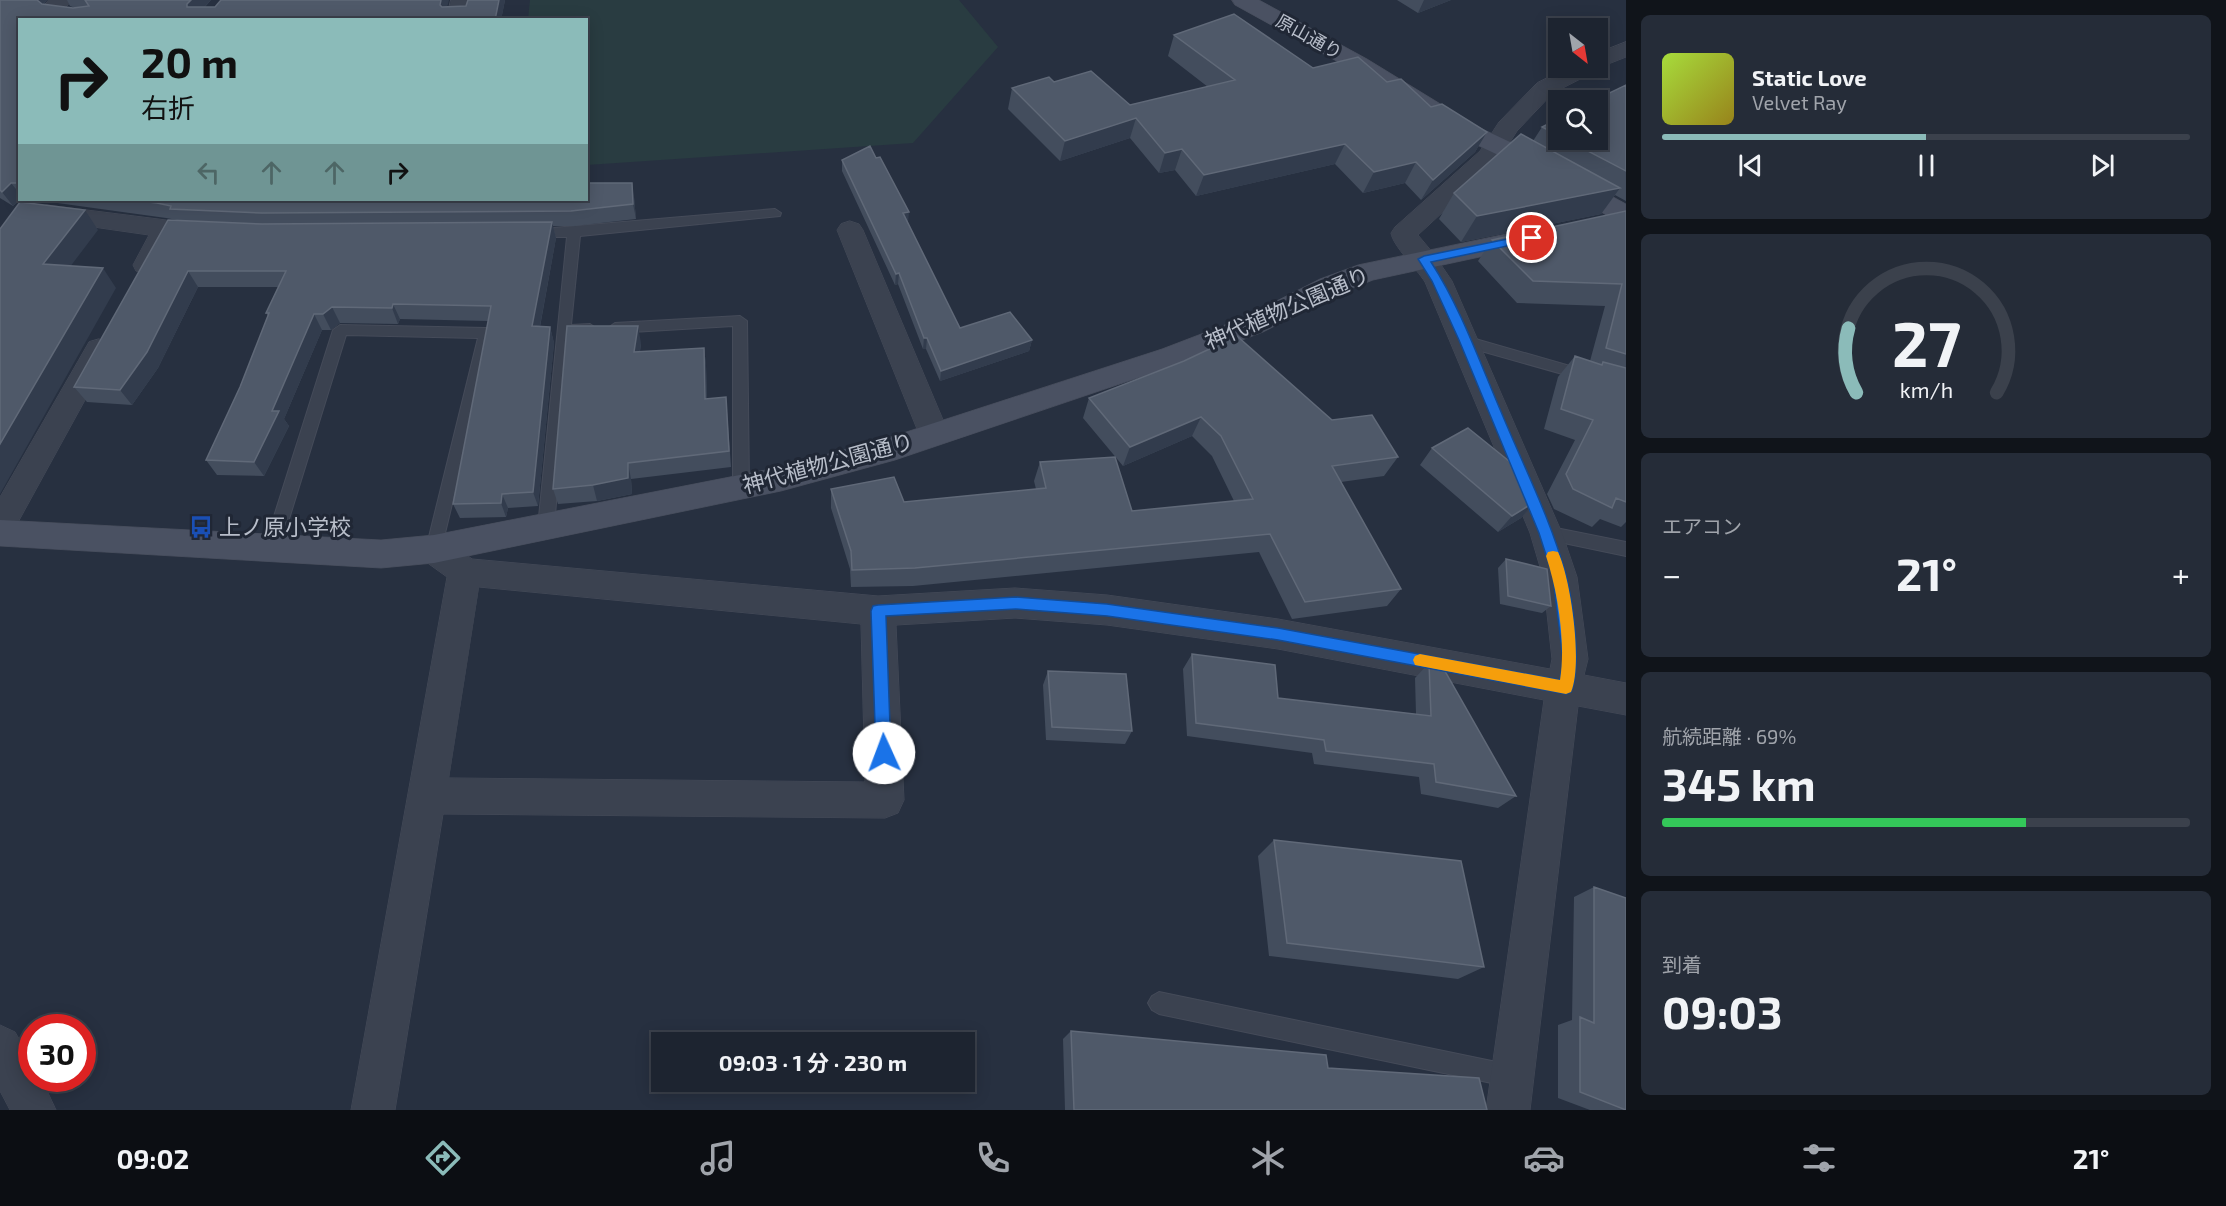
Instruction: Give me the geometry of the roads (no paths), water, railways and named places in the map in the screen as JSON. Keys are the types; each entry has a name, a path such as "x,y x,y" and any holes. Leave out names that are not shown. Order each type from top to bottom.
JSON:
{"street":[{"path":"61,0 52,9 78,18"},
{"path":"458,18 462,0"},
{"name":"原山通り","path":"1243,0 1359,64 1442,117 1520,156 1626,218"},
{"path":"1608,57 1626,49"},
{"path":"1508,1110 1558,717 1570,659 1560,577 1546,533 1438,281 1424,259 1405,239 1404,233 1489,156 1508,127 1545,88 1564,78"},
{"path":"28,209 171,229 131,290"},
{"name":"神代植物公園通り","path":"0,533 381,554 434,549 817,470 1120,374 1253,326 1350,278 1389,266 1626,218"},
{"path":"850,230 934,434"},
{"path":"0,526 114,321"},
{"path":"434,549 465,572 878,611 1016,603 1107,610 1278,634 1626,699"},
{"path":"373,1110 465,572"},
{"path":"426,796 885,800 878,611"},
{"path":"0,1047 34,1110"}],"lane":[{"path":"516,233 574,232 776,213"},
{"path":"546,527 562,331 574,232"},
{"path":"562,331 740,321 741,486"},
{"path":"272,548 340,330 486,333 434,549"},
{"path":"1465,340 1626,387"},
{"path":"1546,533 1626,549"},
{"path":"1159,1003 1512,1076"}],"place":[{"name":"上ノ原小学校","path":"201,527"}]}
